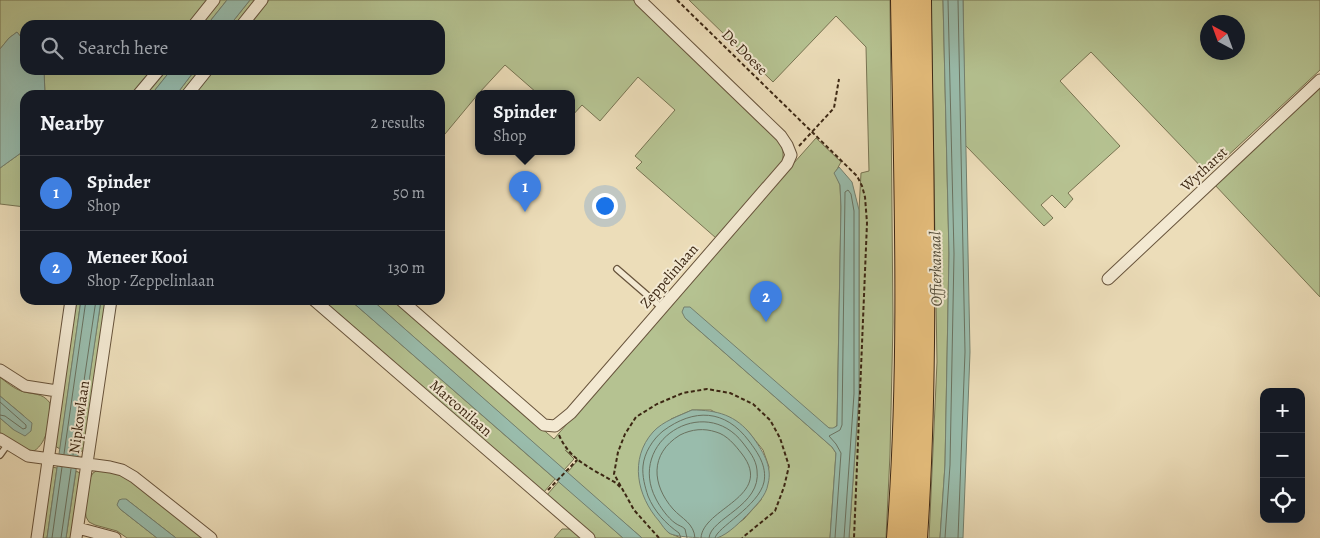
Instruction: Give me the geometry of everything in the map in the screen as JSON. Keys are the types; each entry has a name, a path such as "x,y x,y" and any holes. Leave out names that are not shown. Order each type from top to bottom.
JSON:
{"highway":[{"path":"897,538 902,476 906,285 901,0"},
{"path":"916,538 920,494 924,346 920,0"}],"street":[{"path":"198,20 214,0"},
{"path":"246,20 262,0"},
{"path":"640,0 781,136 787,145 790,155"},
{"path":"142,90 155,75"},
{"path":"191,90 203,75"},
{"name":"Wytharst","path":"1108,279 1320,80"},
{"name":"Zeppelinlaan","path":"555,426 571,412 787,164 790,155"},
{"name":"Nipkowlaan","path":"37,538 70,305"},
{"name":"Nipkowlaan","path":"77,533 110,305"},
{"name":"Marconilaan","path":"320,305 589,538"},
{"path":"407,305 544,425 555,426"},
{"path":"0,370 25,386 57,391"},
{"path":"4,441 28,456 48,460"},
{"name":"Nipkowlaan","path":"48,460 86,464"},
{"path":"86,464 110,467 128,473 211,538"},
{"path":"77,533 115,538"}],"lane":[{"path":"617,269 662,308"},
{"path":"0,455 4,441"}],"path":[{"name":"De Doese","path":"677,0 856,176 862,186 867,223 854,538"},
{"path":"790,155 834,108 840,79"},
{"path":"659,538 640,519 614,474 616,459 625,434 636,417 657,404 683,393 707,389 730,393 753,404 770,420 780,438 789,466 784,488 774,511 742,538"},
{"path":"555,426 564,447 577,460 616,483 624,490"},
{"path":"557,481 577,460"}],"green space":[{"path":"0,0 207,0 191,20 20,20 20,36 17,32 0,49"},
{"path":"219,0 227,0 211,20 203,20"},
{"path":"250,0 258,0 242,20 234,20"},
{"path":"269,0 633,0 777,140 783,148 783,161 716,238 636,168 642,162 635,156 675,110 638,77 600,121 582,105 575,113 575,90 534,90 505,65 482,90 475,90 475,98 445,134 445,90 198,90 210,75 445,75 445,20 253,20"},
{"path":"689,0 890,0 893,322 886,538 849,538 859,394 859,210 861,173 869,171 866,47 836,16 773,82"},
{"path":"931,0 943,0 949,254 945,465 940,538 929,538 937,362"},
{"path":"963,0 1320,0 1320,70 1208,174 1091,52 1060,81 1120,146 1068,193 1073,199 1065,208 1052,195 1041,205 1053,218 1044,226 965,145"},
{"path":"44,75 148,75 136,90 45,90"},
{"path":"159,75 167,75 155,90 147,90"},
{"path":"191,75 198,75 187,90 180,90"},
{"path":"1320,86 1320,297 1214,184"},
{"path":"816,138 841,162 835,173 840,185 841,207 837,425 833,429 829,428 685,318 832,447 836,453 830,538 716,538 744,519 761,500 769,467 763,450 747,430 711,410 692,410 671,419 669,533 681,538 642,538 567,473 578,460 565,450 574,459 564,470 378,305 399,305 554,439 678,294"},
{"path":"20,154 20,206 0,204 0,168"},
{"path":"74,305 80,305 60,449 55,446"},
{"path":"100,305 106,305 84,450 78,453"},
{"path":"329,305 356,305 555,479 544,492"},
{"path":"0,377 18,390 40,395 50,403 49,423 45,436 39,447 34,451 23,449 0,434 0,418 14,430 24,416 0,396"},
{"path":"52,467 57,468 47,538 42,538"},
{"path":"98,470 122,474 205,538 176,538 126,499 120,509 157,538 127,538 117,531 89,522 86,517 85,508 89,480 93,473"},
{"path":"76,471 80,473 71,538 66,538"},
{"path":"559,481 623,538 596,538 547,495"},
{"path":"562,529 571,529 581,538 554,538"}],"water":[{"path":"227,0 250,0 234,20 211,20"},
{"path":"943,0 963,0 970,352 963,538 940,538 945,465 949,254"},
{"path":"17,32 20,36 20,75 44,75 45,90 20,90 20,154 0,168 0,49"},
{"path":"167,75 191,75 180,90 155,90"},
{"path":"839,167 852,182 859,210 859,394 849,538 830,538 836,453 832,447 685,318 682,312 684,307 690,307 829,428 837,426 841,207 840,185 834,173"},
{"path":"80,305 100,305 66,538 47,538"},
{"path":"356,305 378,305 642,538 623,538"},
{"path":"0,396 32,423 31,431 25,436 14,430 0,418"},
{"path":"692,410 718,413 739,423 752,436 766,458 768,465 769,477 767,488 761,499 735,527 717,538 685,537 669,533 651,511 641,489 639,465 645,443 657,428"},
{"path":"126,499 176,538 157,538 120,509 117,505 119,500"}],"place":[{"name":"Spinder","path":"525,212"},
{"name":"Meneer Kooi","path":"766,322"}],"water label":[{"name":"Offierkanaal","path":"935,269"}]}
